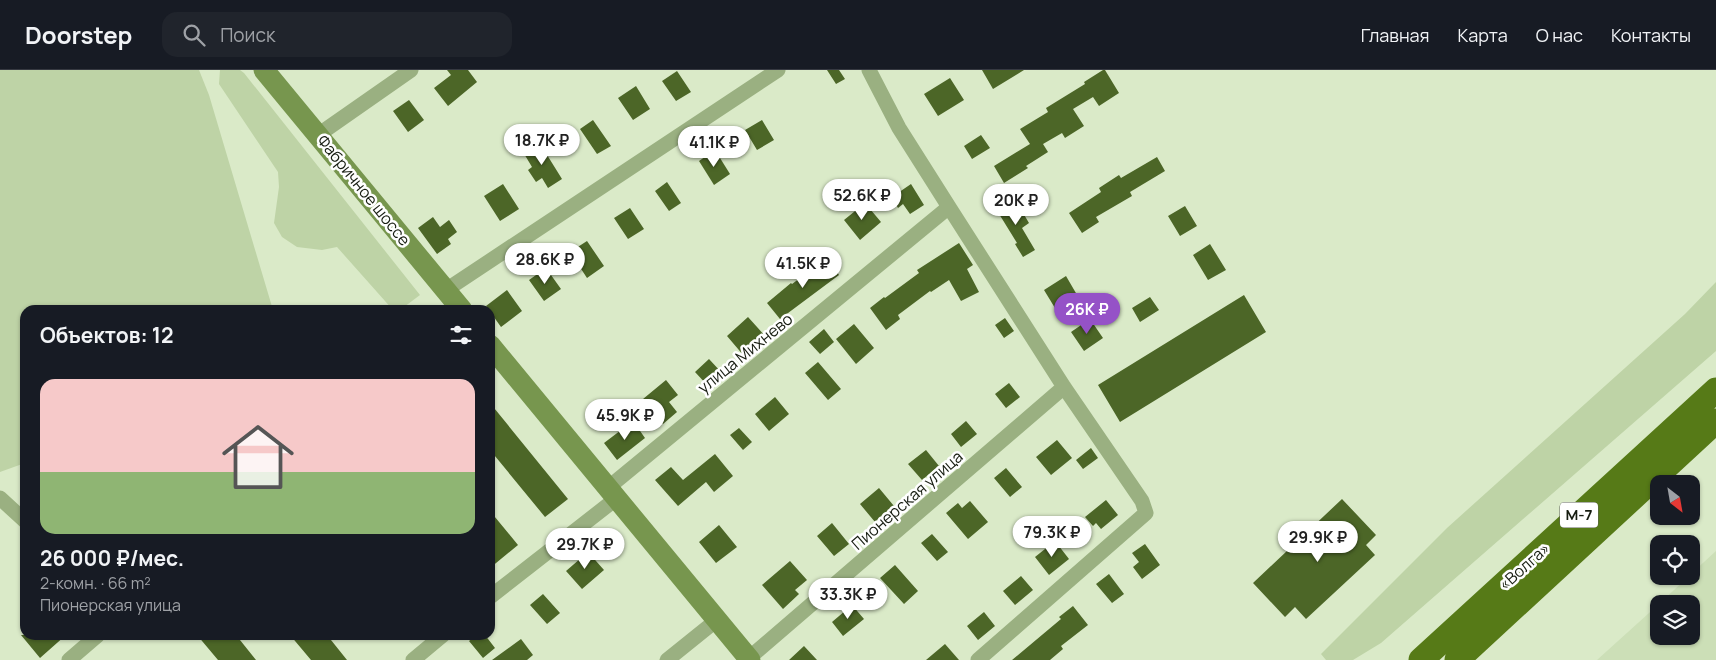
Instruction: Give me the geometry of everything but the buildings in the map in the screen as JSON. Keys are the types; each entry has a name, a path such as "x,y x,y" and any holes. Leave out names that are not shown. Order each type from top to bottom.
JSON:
{"highway":[{"name":"«Волга»","path":"1421,660 1716,390"},
{"name":"«Волга»","path":"1457,660 1716,421"}],"main road":[{"name":"Фабричное шоссе","path":"264,70 458,305"},
{"path":"495,351 718,619 749,659"}],"street":[{"path":"318,134 411,70"},
{"path":"446,290 778,70"},
{"path":"869,70 899,128 1064,387 1142,501 1146,513 978,660"},
{"name":"улица Михнево","path":"495,593 949,207"},
{"name":"Пионерская улица","path":"749,659 1064,387"},
{"path":"0,498 20,516"},
{"path":"667,660 718,619"},
{"path":"69,660 92,640"},
{"path":"413,660 438,640"}],"shaded area":[{"path":"0,70 199,70 209,95 272,305 20,305 20,465 0,472"},
{"path":"220,70 240,70 244,73 420,295 407,305 389,305 337,247 322,250 297,247 282,237 274,223 279,187 278,172 219,84"},
{"path":"1716,282 1716,351 1381,643 1353,660 1326,660 1321,654 1447,528 1685,314"},
{"path":"1716,551 1716,660 1597,660 1650,612 1650,645 1700,645 1700,595 1669,595 1679,585 1700,585 1700,566"}]}
